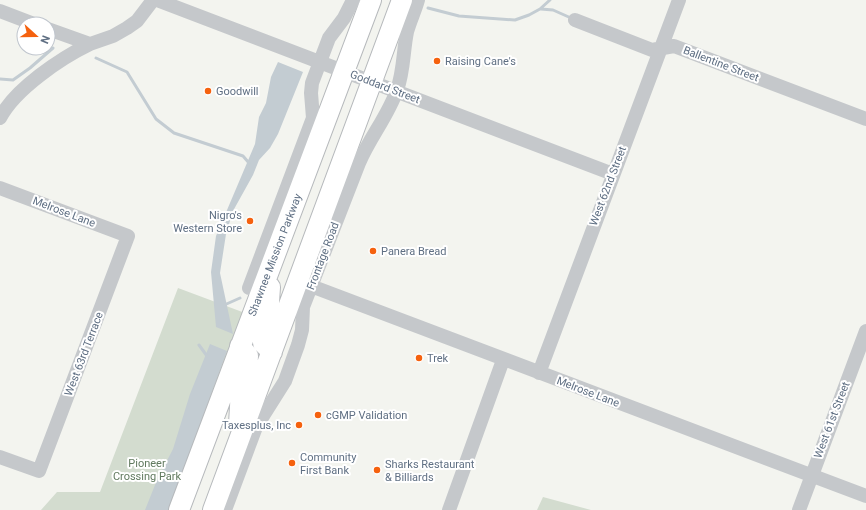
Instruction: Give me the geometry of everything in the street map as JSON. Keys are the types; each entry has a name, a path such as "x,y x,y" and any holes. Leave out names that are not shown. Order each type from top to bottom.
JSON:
{"highway":[{"name":"Shawnee Mission Parkway","path":"179,510 371,0"},
{"path":"213,510 402,0"},
{"path":"272,263 268,318 264,328 263,343 272,352"},
{"path":"249,288 248,303 251,318"},
{"path":"237,447 241,389 247,373 248,356 240,346"}],"street":[{"path":"0,118 17,94 26,87 70,54 90,44 113,36 127,28 137,21 153,0"},
{"name":"Goddard Street","path":"158,0 613,174"},
{"path":"249,288 313,118 311,93 312,83 329,38 344,18 353,0"},
{"name":"Frontage Road","path":"225,510 256,427 278,393 293,360 302,330 303,307 366,146 389,110 397,91 402,77 408,32 418,0"},
{"name":"West 62nd Street","path":"538,373 679,0"},
{"path":"0,11 16,17"},
{"name":"Ballentine Street","path":"575,20 652,50 674,46 866,119"},
{"path":"56,32 90,44"},
{"name":"Melrose Lane","path":"0,188 128,236"},
{"name":"West 63rd Terrace","path":"0,457 39,471 128,236"},
{"name":"Melrose Lane","path":"311,286 503,360 866,496"},
{"name":"West 61st Street","path":"799,510 811,476 862,353 866,331"},
{"path":"272,352 293,360"},
{"path":"449,510 503,360"}],"green space":[{"name":"Pioneer Crossing Park","path":"178,288 245,313 170,510 41,510 57,492 100,492"},
{"path":"543,497 591,510 537,510"}],"shaded area":[{"path":"278,62 303,72 278,134 270,148 259,160 253,175 233,211 226,234 220,273 233,334 216,327 211,272 216,236 255,144 259,117 266,103 271,77"},
{"path":"210,344 227,351 169,510 145,510 157,480 173,449 190,394"}],"waterway":[{"path":"428,8 459,16 515,20 540,9 550,0"},
{"path":"541,9 553,10 571,18"},
{"path":"0,79 13,80 44,56"},
{"path":"96,58 127,72 156,119 174,133 243,156 249,163"},
{"path":"222,306 240,298"},
{"path":"199,345 207,356"}],"place":[{"name":"Raising Cane's","path":"437,61"},
{"name":"Goodwill","path":"208,91"},
{"name":"Nigro's Western Store","path":"250,221"},
{"name":"Panera Bread","path":"373,251"},
{"name":"Trek","path":"419,358"},
{"name":"cGMP Validation","path":"318,415"},
{"name":"Taxesplus, Inc","path":"299,425"},
{"name":"Community First Bank","path":"292,463"},
{"name":"Sharks Restaurant & Billiards","path":"377,470"}]}
